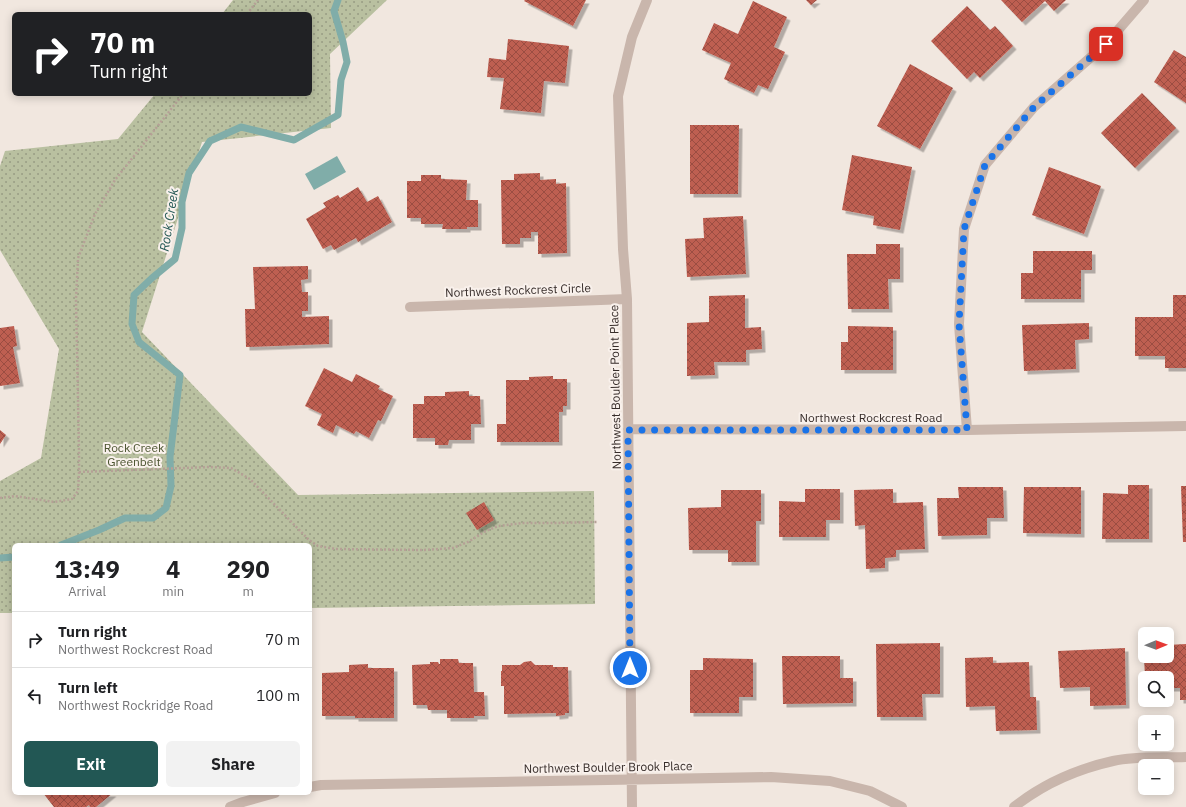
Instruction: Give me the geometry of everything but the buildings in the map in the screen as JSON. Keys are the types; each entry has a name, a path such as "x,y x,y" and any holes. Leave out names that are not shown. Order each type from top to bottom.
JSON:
{"street":[{"name":"Northwest Boulder Point Place","path":"632,807 627,299 623,241 618,96 632,38 647,0"},
{"path":"967,430 959,324 964,229 985,165 1034,107 1106,44 1144,0"},
{"name":"Northwest Rockcrest Circle","path":"410,307 627,299"},
{"name":"Northwest Rockcrest Road","path":"628,430 967,430 1186,426"},
{"path":"1014,807 1044,786 1078,771 1114,761 1186,757"},
{"name":"Northwest Boulder Brook Place","path":"312,787 329,785 770,777 830,781 870,791 902,807"},
{"path":"230,807 269,795"}],"path":[{"path":"249,12 258,0"},
{"path":"0,498 15,496 54,502 72,499 78,491 76,299 78,258 95,214 115,180 181,96"},
{"path":"79,472 210,467 231,468 250,479 309,540 318,546 336,549 409,550 453,548 498,526 522,523 597,522"}],"green space":[{"name":"Rock Creek Greenbelt","path":"233,0 387,0 330,54 331,128 202,142 142,332 298,495 594,491 595,604 312,608 312,543 12,543 12,613 0,613 0,481 41,458 59,349 0,250 0,166 5,151 118,139 153,96 312,96 312,12 224,12"}],"water":[{"path":"337,156 346,172 314,190 305,174"}],"waterway":[{"name":"Rock Creek","path":"66,543 125,518 153,518 166,508 171,486 170,457 180,375 139,342 132,324 134,295 175,259 182,228 182,202 189,173 210,141 241,127 294,140 338,115 341,80 347,62 334,11 338,0"},
{"name":"Rock Creek","path":"0,558 12,557"}],"route":[{"path":"630,668 628,430 967,430 959,324 964,229 985,165 1034,107 1106,44"}]}
